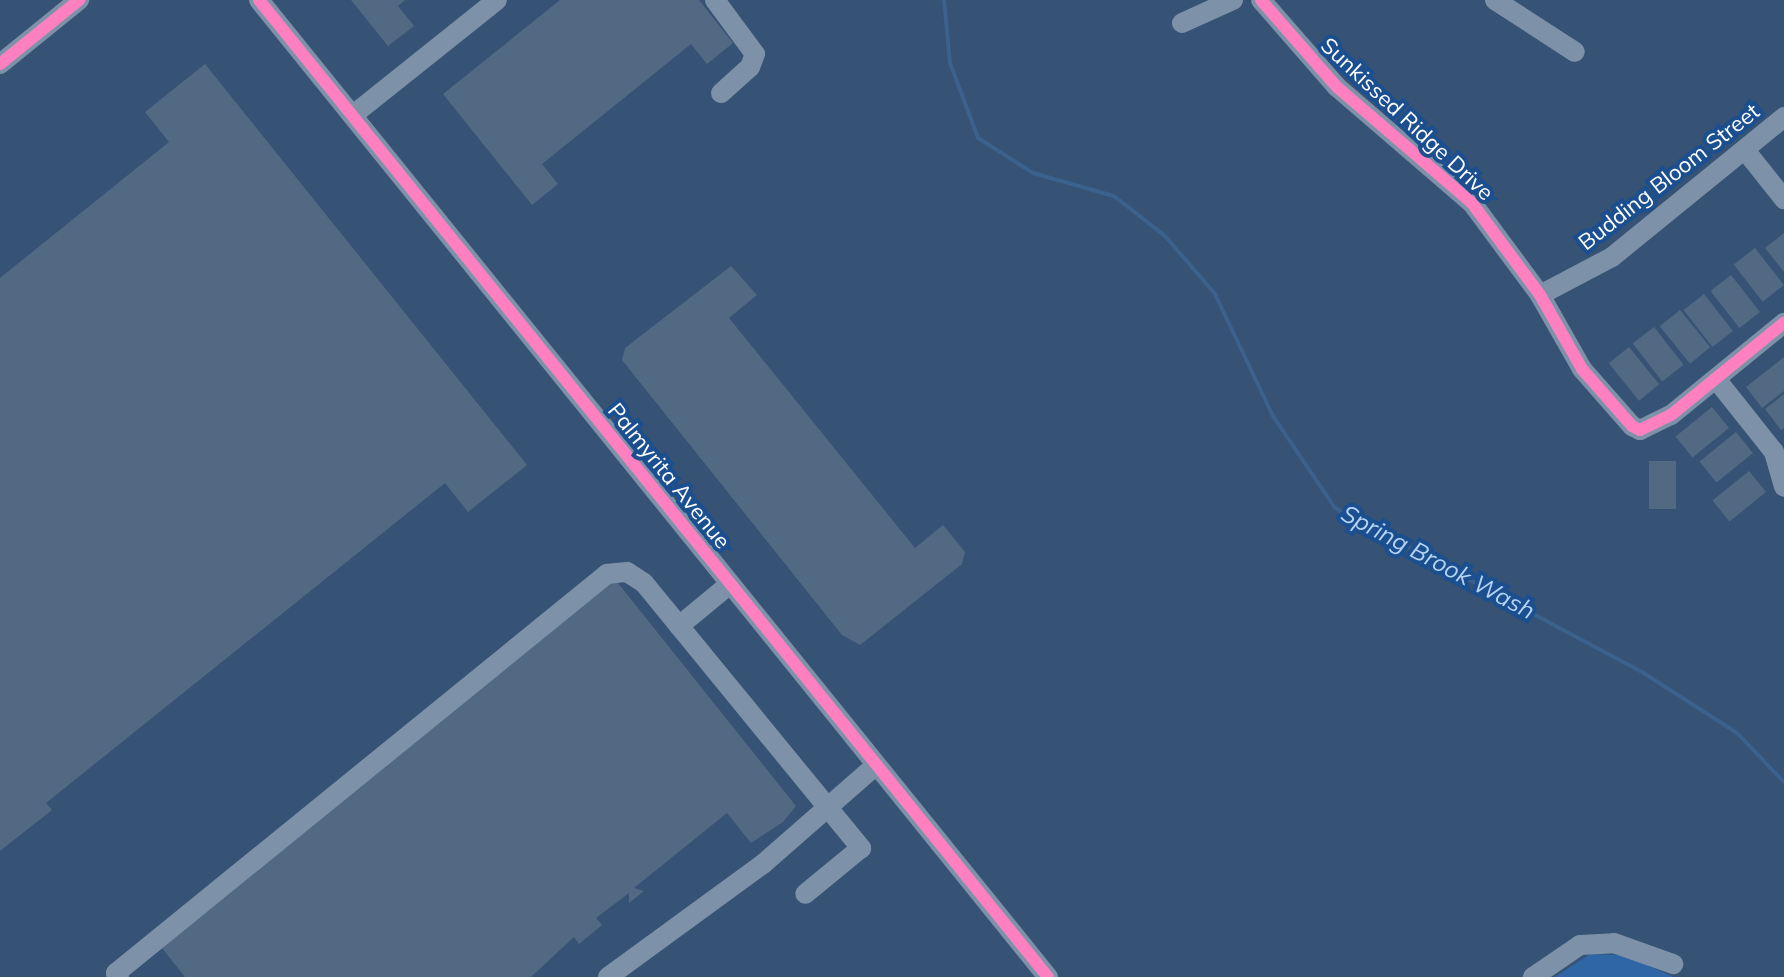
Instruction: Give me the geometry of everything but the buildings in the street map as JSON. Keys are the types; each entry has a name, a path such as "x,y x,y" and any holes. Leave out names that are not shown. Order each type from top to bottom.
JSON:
{"street":[{"path":"0,64 79,0"},
{"name":"Palmyrita Avenue","path":"259,0 1048,977"},
{"path":"353,115 497,0"},
{"path":"715,0 755,54 750,67 721,93"},
{"path":"1182,23 1233,0"},
{"name":"Sunkissed Ridge Drive","path":"1261,0 1337,87 1472,203 1540,295 1582,369 1632,426 1640,430 1654,426 1716,379"},
{"path":"1495,0 1575,52"},
{"name":"Budding Bloom Street","path":"1540,295 1612,257 1784,117"},
{"path":"1745,150 1784,199"},
{"path":"1784,323 1716,379 1774,452 1784,487"},
{"path":"119,977 116,973 607,574 627,572 644,583 861,848 805,894"},
{"path":"679,626 730,584"},
{"path":"608,977 763,864 876,765"},
{"path":"1533,977 1580,945 1614,943 1673,964"}],"shaded area":[{"path":"1590,954 1623,955 1674,977 1555,977"}],"waterway":[{"name":"Spring Brook Wash","path":"944,0 950,63 978,138 1033,173 1114,196 1165,236 1215,294 1273,416 1335,508 1642,672 1737,733 1784,782"}],"cycle path":[{"path":"0,64 79,0"},
{"path":"259,0 1048,977"},
{"path":"1261,0 1337,87 1472,203 1540,295 1582,369 1632,426 1640,430 1671,415 1784,323"}]}
